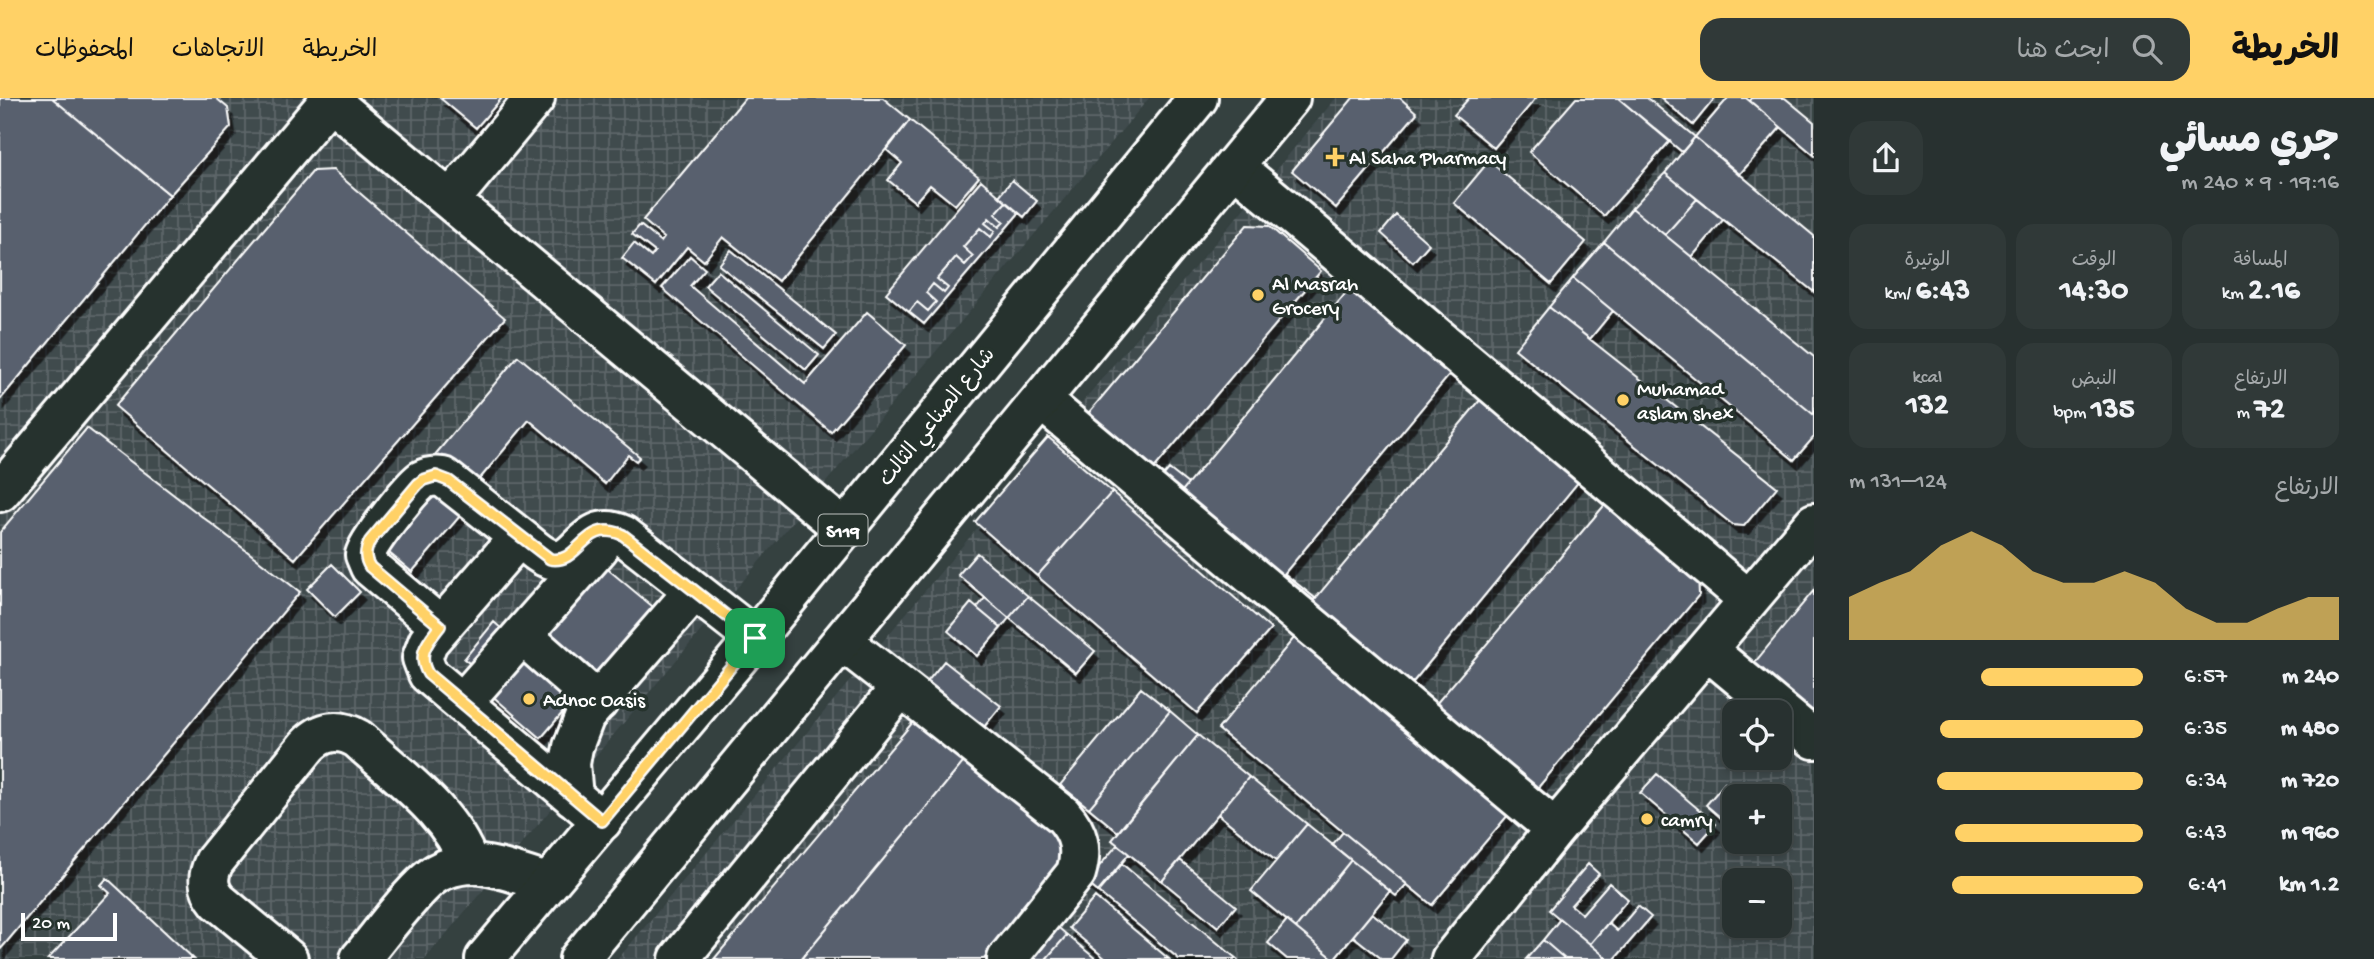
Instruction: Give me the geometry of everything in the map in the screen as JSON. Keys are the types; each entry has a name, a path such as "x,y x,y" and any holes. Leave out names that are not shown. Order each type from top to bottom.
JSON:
{"main road":[{"path":"451,199 535,98"},
{"name":"شارع الصناعي الثالث","path":"485,959 755,638 1198,98"},
{"path":"579,959 1290,98"},
{"path":"0,492 329,99 844,528"},
{"path":"1234,166 1749,600"},
{"path":"1041,400 1555,829"},
{"path":"440,626 370,567 365,555 370,541 418,484 429,477 443,477 544,556 556,560 568,556 594,533 604,530 623,535 755,638"},
{"path":"462,703 614,531"},
{"path":"519,537 440,626 424,650 424,667 428,674 602,821"},
{"path":"1451,959 1555,829 1749,600 1806,548"},
{"path":"573,797 570,772 573,747 585,716 694,591"},
{"path":"522,635 598,702"},
{"path":"842,641 1072,824 1078,836 1080,862 1076,873 1007,959"},
{"path":"1707,649 1814,739"},
{"path":"679,959 901,687"},
{"path":"288,959 218,901 208,878 214,862 307,746 321,734 340,732 358,739 447,821 469,864"},
{"path":"360,959 422,886 435,874 451,867 469,864 548,883"}],"shaded area":[{"path":"0,98 1149,98 425,959 0,959"},
{"path":"1336,98 1814,98 1814,959 618,959"}],"building":[{"path":"0,98 52,98 170,195 0,400"},
{"path":"52,98 216,98 228,108 231,127 170,195"},
{"path":"440,98 502,98 476,128"},
{"path":"745,98 883,98 910,120 778,281 723,237 704,261 687,247 656,285 622,258 634,243 651,257 655,252 632,234 640,225 661,242 664,238 643,220"},
{"path":"1353,98 1400,98 1417,113 1336,208 1292,171"},
{"path":"1469,98 1536,98 1494,148 1454,115"},
{"path":"1576,98 1618,98 1670,141 1604,216 1529,152"},
{"path":"1618,98 1647,98 1695,137 1682,152"},
{"path":"1661,98 1715,98 1693,125"},
{"path":"1728,98 1746,98 1781,127 1739,175 1695,137"},
{"path":"1752,98 1785,98 1814,122 1814,155 1750,101"},
{"path":"910,120 979,177 955,205 930,185 915,202 888,180 902,163 887,150"},
{"path":"1695,137 1814,236 1814,292 1665,173"},
{"path":"1489,161 1586,242 1551,284 1454,203"},
{"path":"333,170 505,318 295,559 115,406 313,171"},
{"path":"1665,173 1697,199 1665,235 1632,208"},
{"path":"981,180 1006,202 995,214 1004,222 999,227 989,218 985,223 995,231 991,237 980,228 963,247 973,256 965,265 956,257 937,279 948,288 944,293 933,284 926,293 936,302 928,311 917,302 909,312 886,293"},
{"path":"1012,180 1037,201 1024,217 999,196"},
{"path":"1697,199 1723,220 1692,257 1665,235"},
{"path":"1006,202 1019,213 924,324 909,312 917,302 928,311 936,302 926,293 933,284 944,293 948,288 937,279 956,257 965,265 973,256 963,247 980,228 991,237 995,231 985,223 989,218 999,227 1004,222 995,214"},
{"path":"1632,208 1814,357 1814,415 1604,242"},
{"path":"1396,215 1429,244 1413,262 1381,233"},
{"path":"1247,225 1269,226 1321,271 1146,478 1080,423"},
{"path":"1604,242 1814,415 1814,437 1794,460 1573,278"},
{"path":"731,250 836,335 824,349 719,265"},
{"path":"690,256 705,269 690,286 805,384 867,312 906,345 831,432 662,288"},
{"path":"718,271 819,355 806,370 705,286"},
{"path":"1573,278 1613,311 1590,339 1549,307"},
{"path":"1350,288 1452,372 1274,586 1173,502"},
{"path":"1549,307 1777,487 1744,526 1733,525 1515,349"},
{"path":"518,356 640,457 636,461 628,455 605,484 529,420 472,488 434,456"},
{"path":"1481,399 1580,480 1404,693 1305,611"},
{"path":"87,428 300,592 0,950 0,532"},
{"path":"1048,437 1112,492 1037,576 975,522"},
{"path":"1169,469 1188,484 1173,502 1153,488"},
{"path":"437,487 466,509 412,572 382,547"},
{"path":"1112,492 1271,629 1197,713 1037,576"},
{"path":"1608,501 1698,575 1699,595 1531,796 1430,711"},
{"path":"977,553 1028,596 1009,618 958,575"},
{"path":"598,561 664,616 608,682 542,626"},
{"path":"332,564 360,592 335,617 307,589"},
{"path":"1285,574 1315,598 1305,611 1274,586"},
{"path":"1814,590 1814,729 1792,711 1792,700 1779,700 1746,673"},
{"path":"1028,596 1095,651 1076,673 1009,618"},
{"path":"985,598 1009,618 1001,628 977,608"},
{"path":"971,603 1001,628 977,656 948,631"},
{"path":"494,622 503,630 473,666 464,659"},
{"path":"1294,638 1509,814 1432,905 1218,729"},
{"name":"Adnoc Oasis","path":"518,659 570,704 541,738 489,693"},
{"path":"944,661 1001,706 984,727 927,682"},
{"path":"1141,688 1170,711 1089,808 1060,785"},
{"path":"1170,711 1198,735 1118,832 1089,808"},
{"path":"918,716 967,758 801,959 714,959"},
{"path":"1198,735 1249,777 1162,881 1112,840"},
{"path":"967,758 1063,833 1064,863 984,959 801,959"},
{"path":"1657,774 1716,824 1699,843 1640,793"},
{"path":"1249,777 1307,824 1276,861 1218,814"},
{"path":"1722,786 1722,819 1706,805"},
{"path":"1307,824 1351,860 1296,928 1251,891"},
{"path":"1343,832 1407,884 1396,896 1332,845"},
{"path":"1117,845 1129,854 1098,892 1086,882"},
{"path":"1180,860 1236,906 1218,927 1162,881"},
{"path":"1351,860 1390,891 1334,959 1296,928"},
{"path":"1122,864 1237,959 1179,959 1098,892"},
{"path":"1588,864 1599,874 1571,905 1582,914 1609,883 1628,899 1590,944 1549,910"},
{"path":"107,878 194,959 48,959 110,893 101,885"},
{"path":"1095,897 1169,959 1106,959 1069,928"},
{"path":"1638,906 1651,917 1615,959 1608,959 1590,944 1608,923 1617,931"},
{"path":"1372,913 1406,940 1391,959 1382,959 1353,936"},
{"path":"1560,919 1608,959 1565,959 1543,940"},
{"path":"1287,920 1334,959 1287,959 1268,943"},
{"path":"1052,922 1067,935 1046,959 1021,959"},
{"path":"1067,935 1096,959 1046,959"},
{"path":"1543,940 1565,959 1526,959"}],"place":[{"name":"Al Saha Pharmacy","path":"1335,157"},
{"name":"Al Masrah Grocery","path":"1258,295"},
{"name":"Muhamad aslam shex","path":"1623,400"},
{"name":"Adnoc Oasis","path":"529,699"},
{"name":"camry","path":"1647,819"}],"route":[{"path":"429,477 443,477 550,559 568,556 594,533 604,530 623,535 755,638 602,821 428,674 422,658 424,650 440,626 370,567 365,555 370,541 418,484 429,477"}]}
